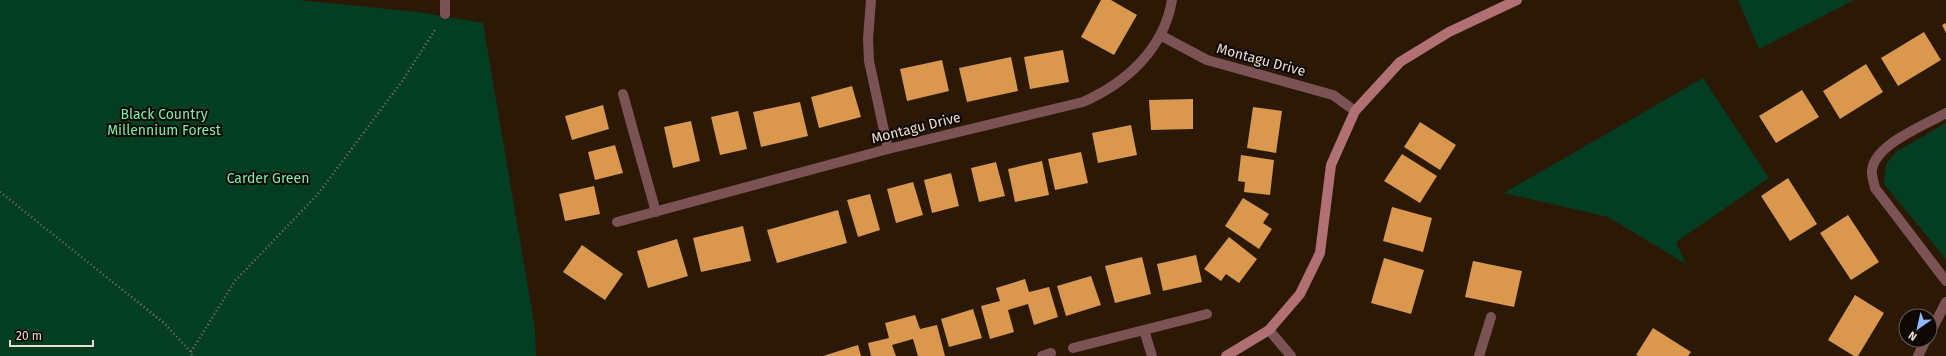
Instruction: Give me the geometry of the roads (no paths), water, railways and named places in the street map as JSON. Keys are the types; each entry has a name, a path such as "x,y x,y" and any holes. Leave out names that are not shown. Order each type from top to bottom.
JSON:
{"street":[{"path":"445,0 445,14"},
{"path":"871,0 868,39 869,61 888,149"},
{"name":"Montagu Drive","path":"617,222 888,149 1090,99 1104,93 1127,77 1145,57 1160,35 1172,0"},
{"path":"1226,356 1269,330 1300,294 1320,253 1331,165 1354,111 1400,62 1449,32 1517,0"},
{"name":"Montagu Drive","path":"1160,35 1186,50 1220,64 1327,93 1354,111"},
{"path":"623,94 656,212"},
{"path":"1946,113 1887,146 1875,160 1871,171 1875,188 1946,281"},
{"path":"1938,318 1946,302"},
{"path":"1073,348 1206,314"},
{"path":"1480,356 1491,317"},
{"path":"1144,330 1152,356"},
{"path":"1269,330 1291,356"}],"park label":[{"name":"Black Country Millennium Forest","path":"164,122"},
{"name":"Carder Green","path":"268,178"}]}
